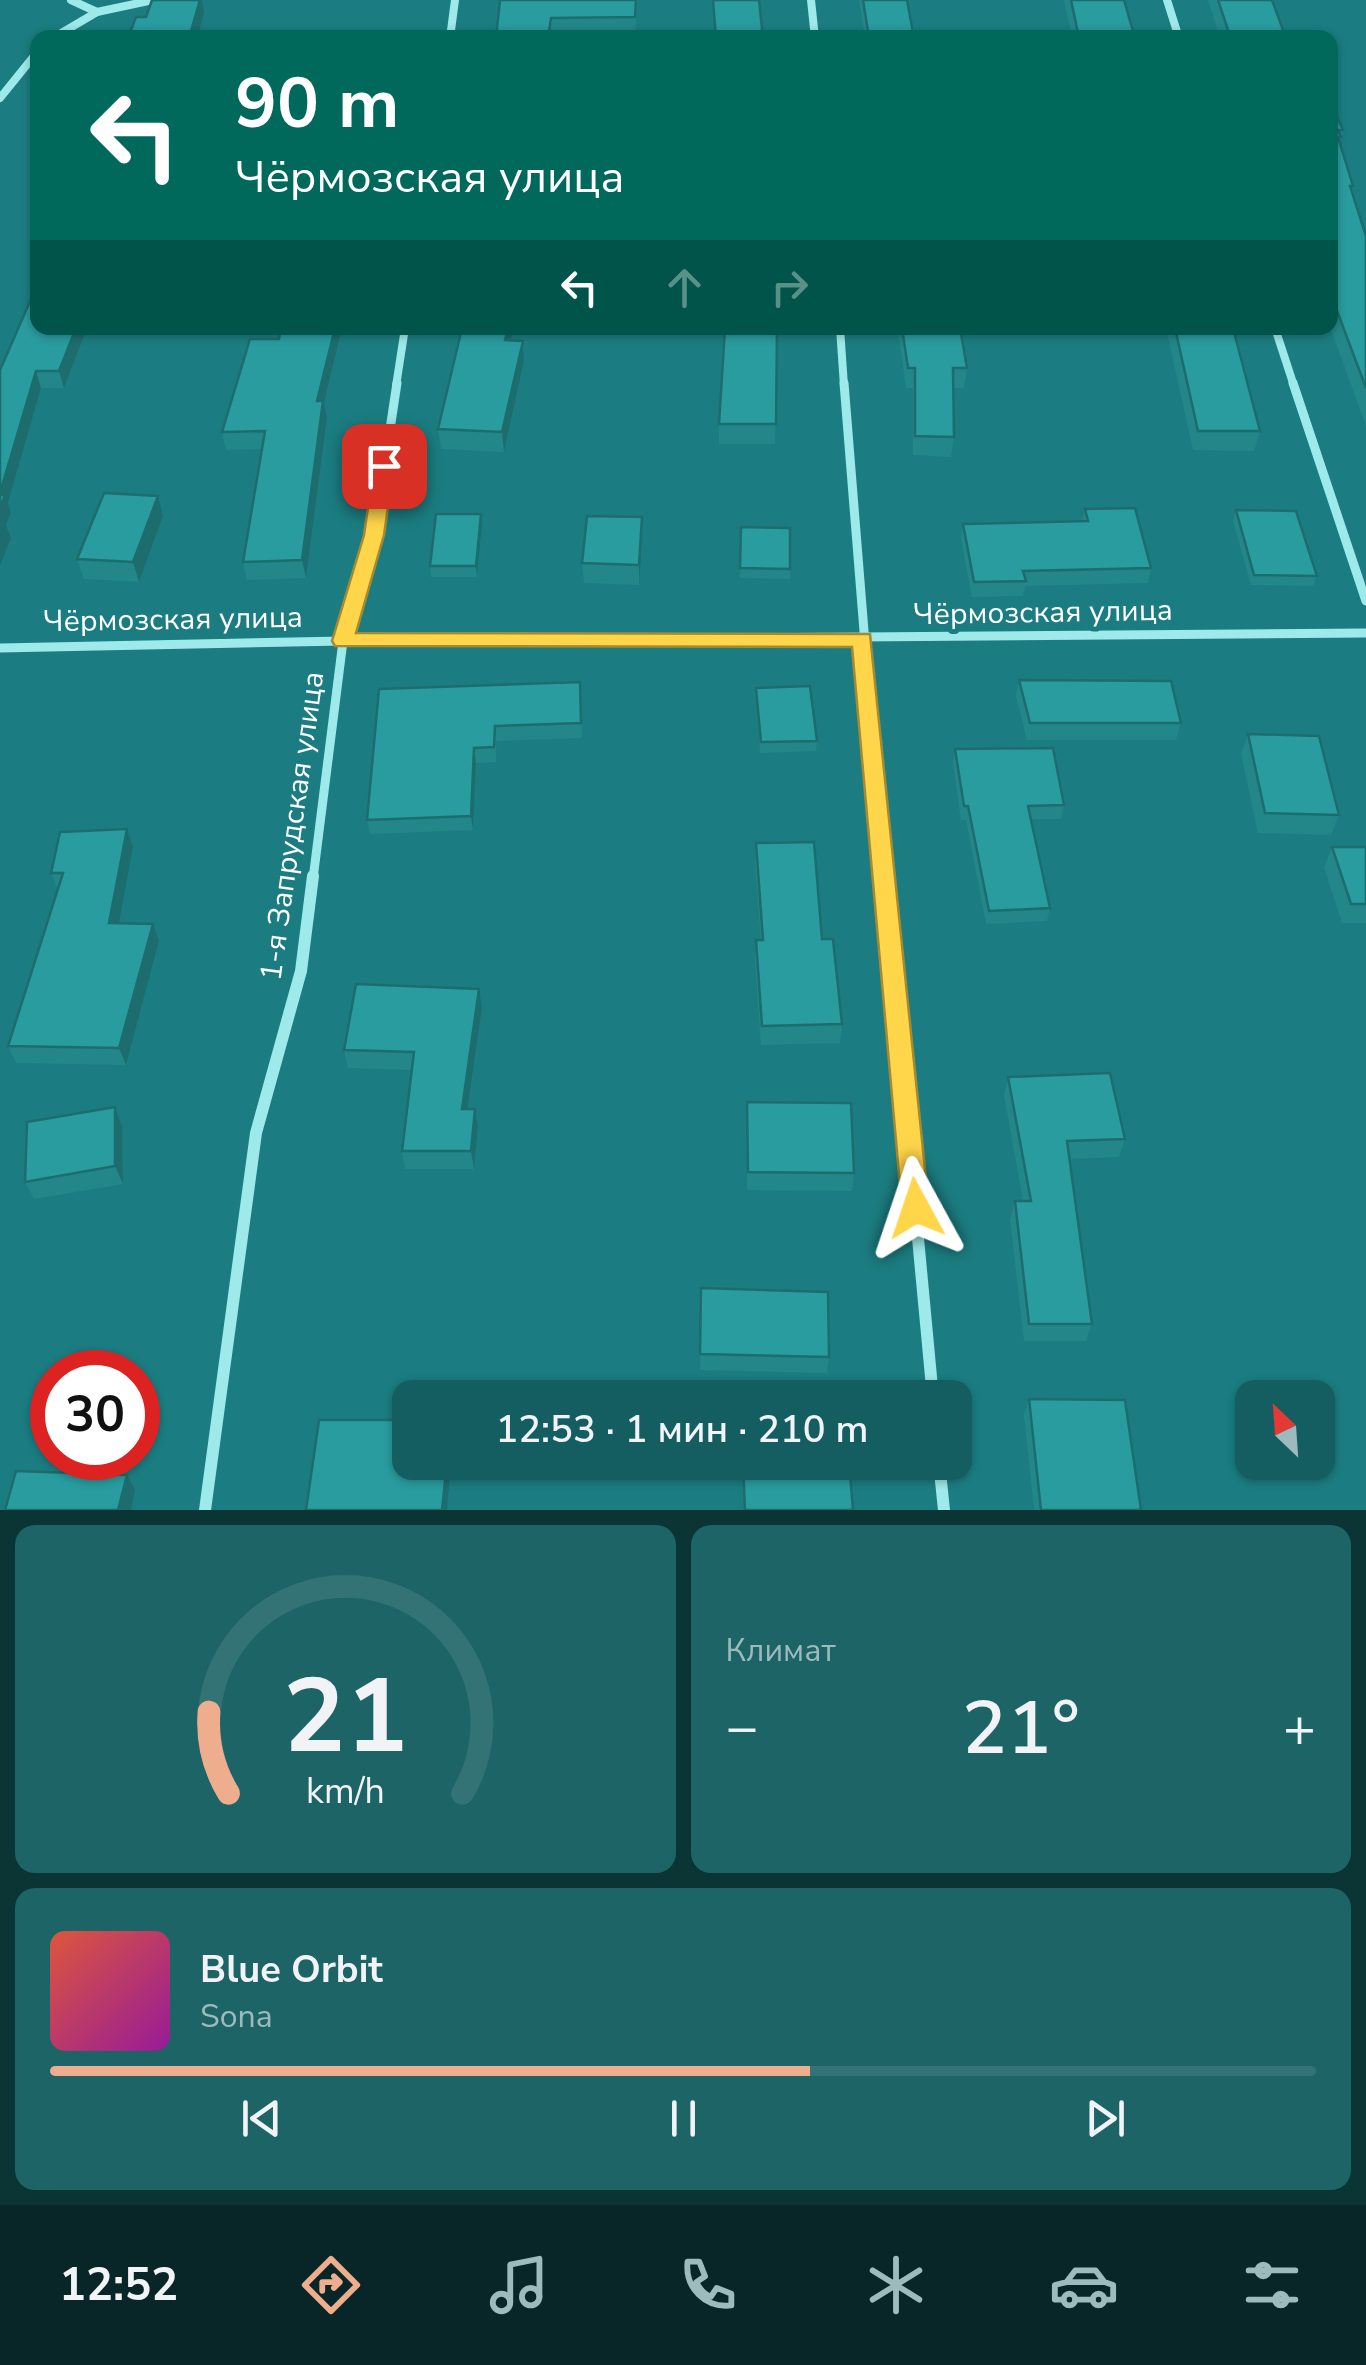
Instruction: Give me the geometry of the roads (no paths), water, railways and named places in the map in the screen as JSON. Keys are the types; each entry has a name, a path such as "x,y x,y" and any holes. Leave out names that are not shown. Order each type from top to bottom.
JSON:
{"street":[{"path":"71,0 97,12"},
{"path":"67,30 97,12 153,0"},
{"path":"451,30 456,0"},
{"path":"811,0 813,30"},
{"path":"1167,0 1176,30"},
{"path":"0,98 30,61"},
{"name":"1-я Запрудская улица","path":"205,1510 256,1133 301,972 343,641 374,535 405,335"},
{"path":"840,335 862,640 931,1380"},
{"path":"1277,335 1366,601"},
{"name":"Чёрмозская улица","path":"0,648 343,641 862,640 1366,633"},
{"path":"941,1480 944,1510"}]}
